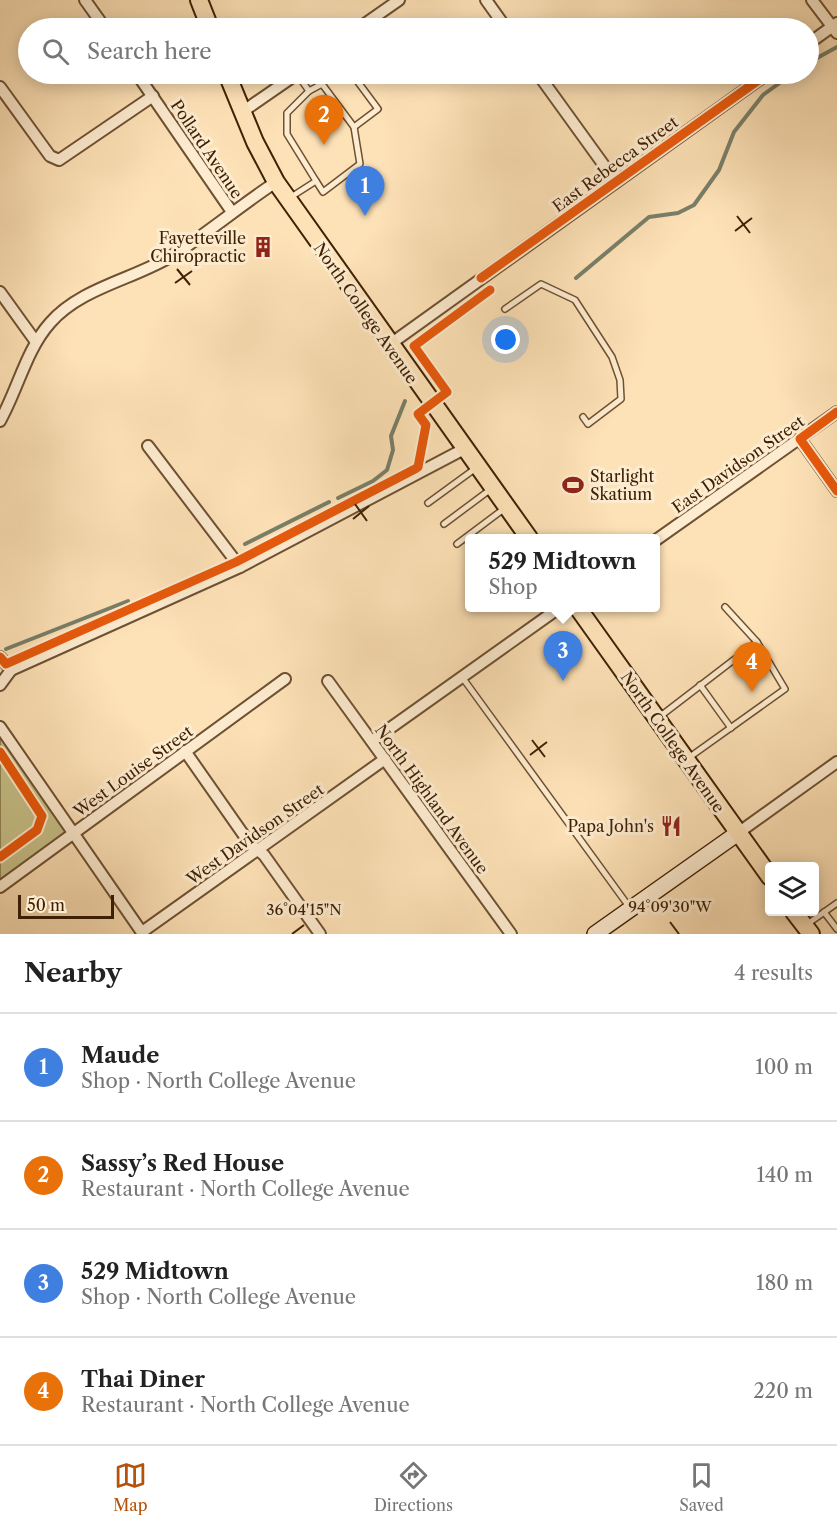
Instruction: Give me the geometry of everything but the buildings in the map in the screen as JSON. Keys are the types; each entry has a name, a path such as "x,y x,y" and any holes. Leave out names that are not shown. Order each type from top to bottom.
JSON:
{"main road":[{"path":"199,0 206,18"},
{"name":"North College Avenue","path":"231,84 276,182 389,345 526,534"},
{"name":"North College Avenue","path":"581,612 765,870"},
{"path":"798,916 809,932"}],"street":[{"path":"85,0 98,18"},
{"path":"373,18 399,0"},
{"path":"486,0 499,18"},
{"path":"812,0 835,28 819,37"},
{"name":"Pollard Avenue","path":"144,84 232,212"},
{"path":"242,112 283,84"},
{"path":"545,84 616,182"},
{"name":"East Rebecca Street","path":"389,345 753,84"},
{"path":"0,87 50,156 59,160 153,96"},
{"path":"0,421 36,342 50,322 65,309 174,255 276,182"},
{"path":"0,292 36,342"},
{"name":"East Davidson Street","path":"660,537 837,412"},
{"path":"800,439 837,491"},
{"path":"148,446 240,567"},
{"path":"0,685 11,670 240,567 464,449"},
{"path":"372,741 554,612"},
{"path":"0,657 11,670"},
{"name":"West Louise Street","path":"0,888 285,679"},
{"name":"North Highland Avenue","path":"328,681 511,934"},
{"path":"0,727 142,933"},
{"path":"185,751 250,844 264,855 320,934"},
{"name":"West Davidson Street","path":"142,933 385,759"},
{"path":"595,934 837,762"}],"lane":[{"path":"304,84 309,91"},
{"path":"322,84 354,127 360,164 323,192 287,134 287,113 309,91 322,84"},
{"path":"354,127 378,109 359,84"},
{"path":"288,200 316,181"},
{"path":"505,309 541,284 575,300 612,357 620,380 621,399 588,424 583,417"},
{"path":"428,503 477,467"},
{"path":"444,524 492,488"},
{"path":"470,534 506,507"},
{"path":"457,544 465,538"},
{"path":"686,760 785,689 757,642 725,607"},
{"path":"656,718 757,642"},
{"path":"462,677 630,909"},
{"path":"700,685 731,728"},
{"path":"809,932 824,912 837,903"},
{"path":"824,912 837,929"}],"shaded area":[{"path":"0,727 73,834 0,887"}],"waterway":[{"path":"819,57 837,47"},
{"path":"576,278 649,217 678,213 694,205 719,170 734,132 763,95 778,84"},
{"path":"338,498 373,481 387,470 393,450 391,436 405,401"},
{"path":"245,544 329,502"},
{"path":"6,649 128,601"}],"cycle path":[{"path":"481,278 753,84"},
{"path":"0,657 6,664 236,562 418,467 426,425 418,414 447,392 414,346 490,290"},
{"path":"837,412 800,439 837,491"},
{"path":"0,752 42,816 37,830 0,857"}],"place":[{"name":"Sassy’s Red House","path":"324,145"},
{"name":"Maude","path":"365,216"},
{"name":"Fayetteville Chiropractic","path":"263,247"},
{"name":"Starlight Skatium","path":"573,485"},
{"name":"529 Midtown","path":"563,681"},
{"name":"Thai Diner","path":"752,692"},
{"name":"Papa John's","path":"671,826"}]}
